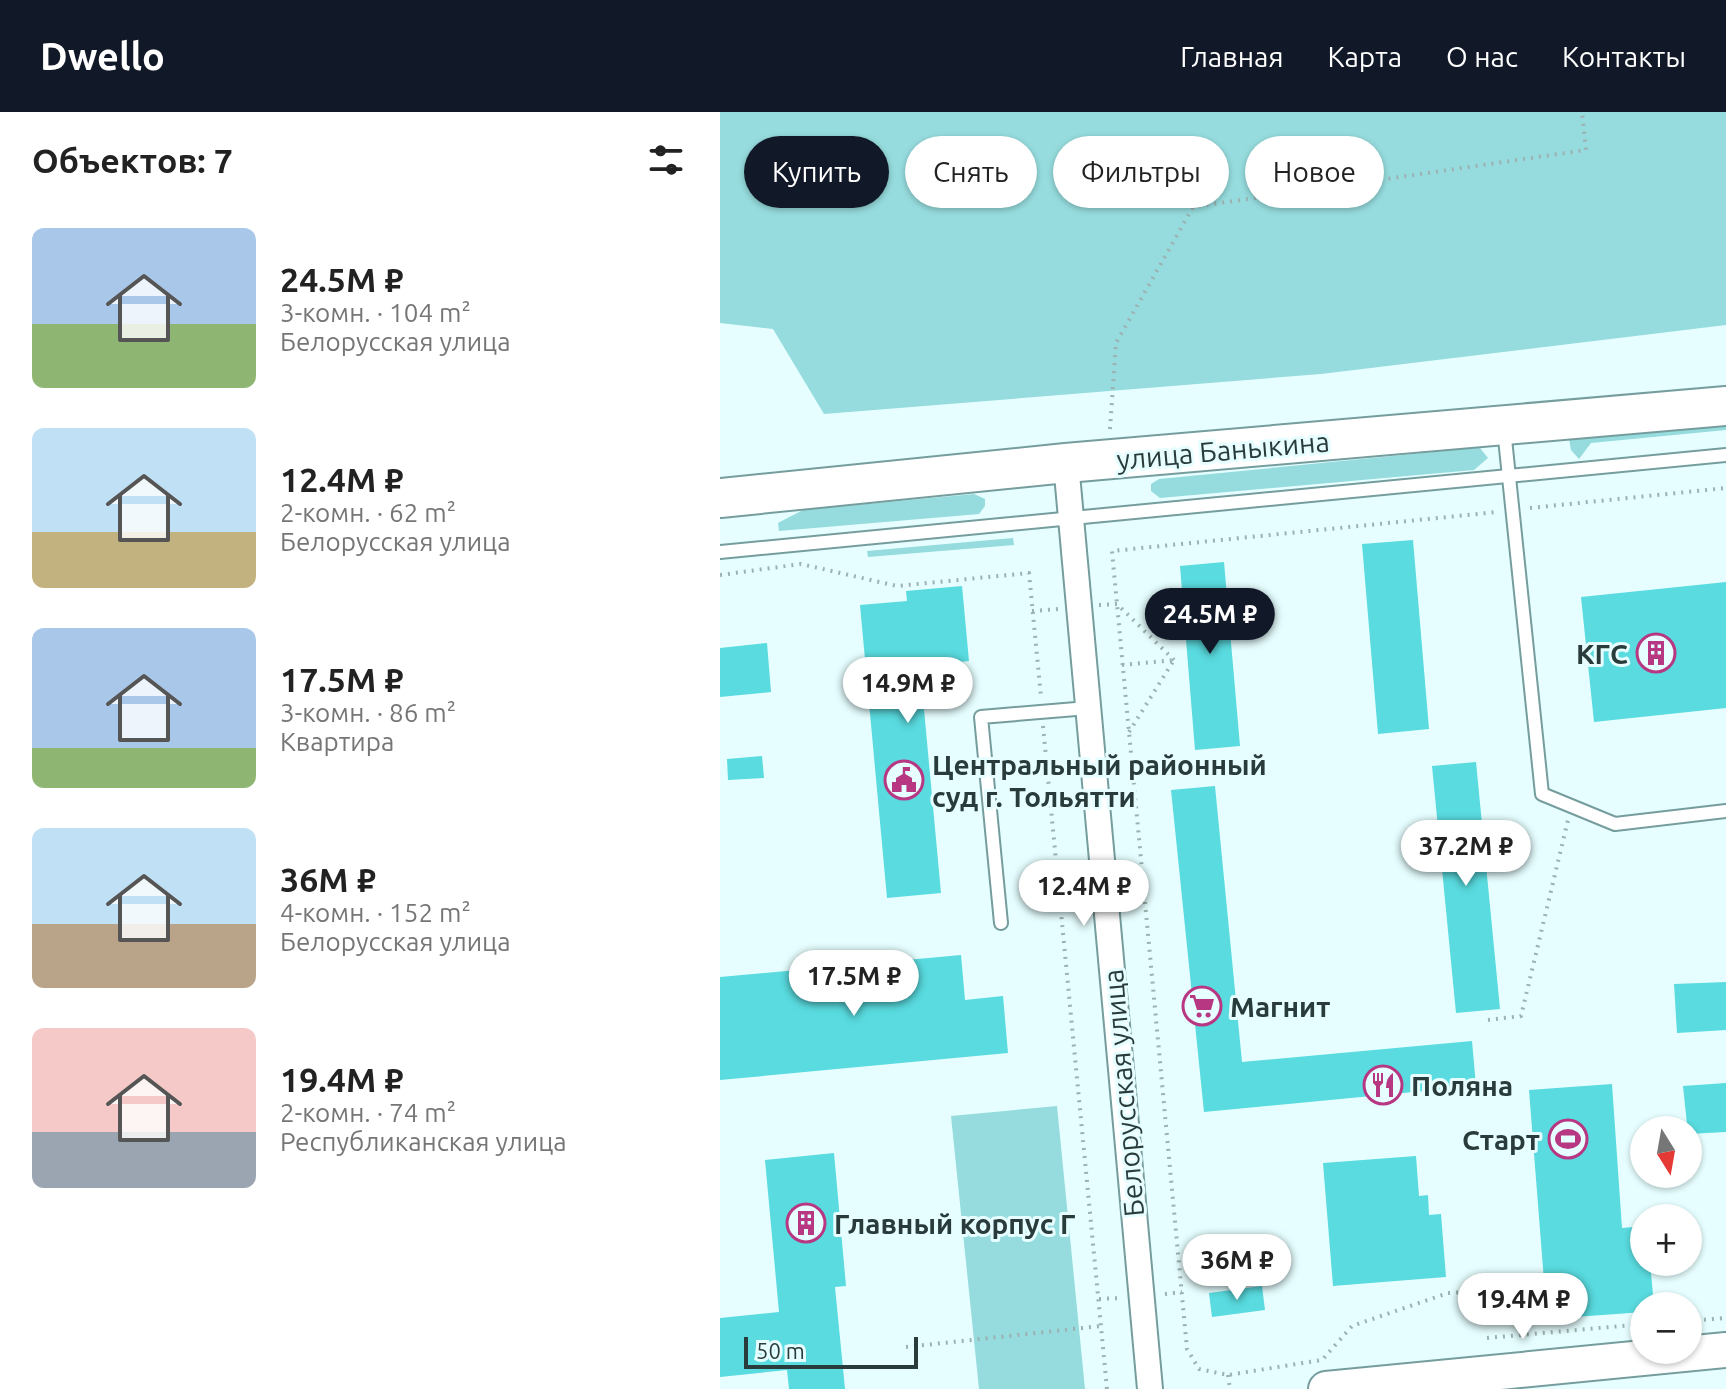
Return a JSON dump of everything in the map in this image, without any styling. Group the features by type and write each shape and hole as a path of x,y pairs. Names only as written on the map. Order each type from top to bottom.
{"main road":[{"name":"улица Баныкина","path":"720,498 1108,459 1726,406"}],"street":[{"name":"Белорусская улица","path":"1066,463 1150,1389"},
{"path":"1326,1389 1374,1387 1726,1350"}],"lane":[{"path":"1503,426 1542,794 1615,824 1726,811"},
{"path":"720,552 1726,455"},
{"path":"1001,923 981,717 1088,708"}],"path":[{"path":"1108,459 1116,343 1193,207 1586,150 1582,112"},
{"path":"1482,1291 1448,1293 1352,1326 1322,1360 1228,1375 1199,1369 1187,1349 1112,551 1726,488"},
{"path":"720,575 801,564 897,586 1029,573 1107,1389"},
{"path":"1117,604 1174,660"},
{"path":"1122,665 1174,660"},
{"path":"1128,734 1174,660"},
{"path":"1488,1020 1521,1016 1572,806"},
{"path":"1702,1320 1726,1318"},
{"path":"1487,1338 1630,1325"},
{"path":"906,1347 1101,1326"},
{"path":"1228,1375 1230,1389"}],"shaded area":[{"path":"720,112 1726,112 1726,325 1321,374 824,414 773,329 720,323"},
{"path":"1726,425 1726,430 1591,443 1579,459 1571,450 1569,439"},
{"path":"1480,448 1488,458 1474,470 1160,498 1151,491 1151,484 1159,479"},
{"path":"974,494 985,499 985,506 979,514 779,531 778,523 803,510"},
{"path":"1013,538 1014,545 868,557 867,551"},
{"path":"1057,1106 1085,1389 979,1389 951,1116"}],"building":[{"path":"1413,540 1429,729 1378,734 1362,544"},
{"path":"1224,562 1240,746 1195,750 1180,566"},
{"name":"КГС","path":"1726,582 1726,708 1594,722 1581,597"},
{"name":"Центральный районный суд г. Тольятти","path":"962,586 969,661 920,666 941,893 887,898 860,605 907,601 906,591"},
{"path":"767,643 771,692 720,697 720,648"},
{"path":"762,756 764,778 728,780 727,759"},
{"path":"1476,762 1500,1009 1456,1013 1432,766"},
{"path":"1215,786 1242,1062 1472,1041 1476,1086 1204,1112 1171,790"},
{"path":"961,955 965,1000 1003,996 1008,1053 720,1080 720,977"},
{"path":"1726,982 1726,1030 1677,1033 1674,984"},
{"path":"1726,1083 1726,1132 1702,1133 1702,1116 1686,1116 1683,1086"},
{"path":"1612,1084 1622,1228 1630,1227 1630,1276 1651,1276 1653,1292 1630,1292 1630,1313 1547,1319 1529,1090"},
{"name":"Главный корпус Г","path":"834,1153 846,1286 835,1287 845,1389 789,1389 787,1370 720,1377 720,1318 779,1312 765,1160"},
{"path":"1416,1156 1419,1196 1428,1195 1429,1215 1441,1214 1446,1277 1333,1286 1323,1163"},
{"path":"1262,1286 1265,1310 1212,1317 1209,1293"}],"place":[{"name":"КГС","path":"1656,653"},
{"name":"Центральный районный суд г. Тольятти","path":"904,780"},
{"name":"Магнит","path":"1202,1006"},
{"name":"Поляна","path":"1383,1085"},
{"name":"Старт","path":"1568,1139"},
{"name":"Главный корпус Г","path":"806,1223"}]}
